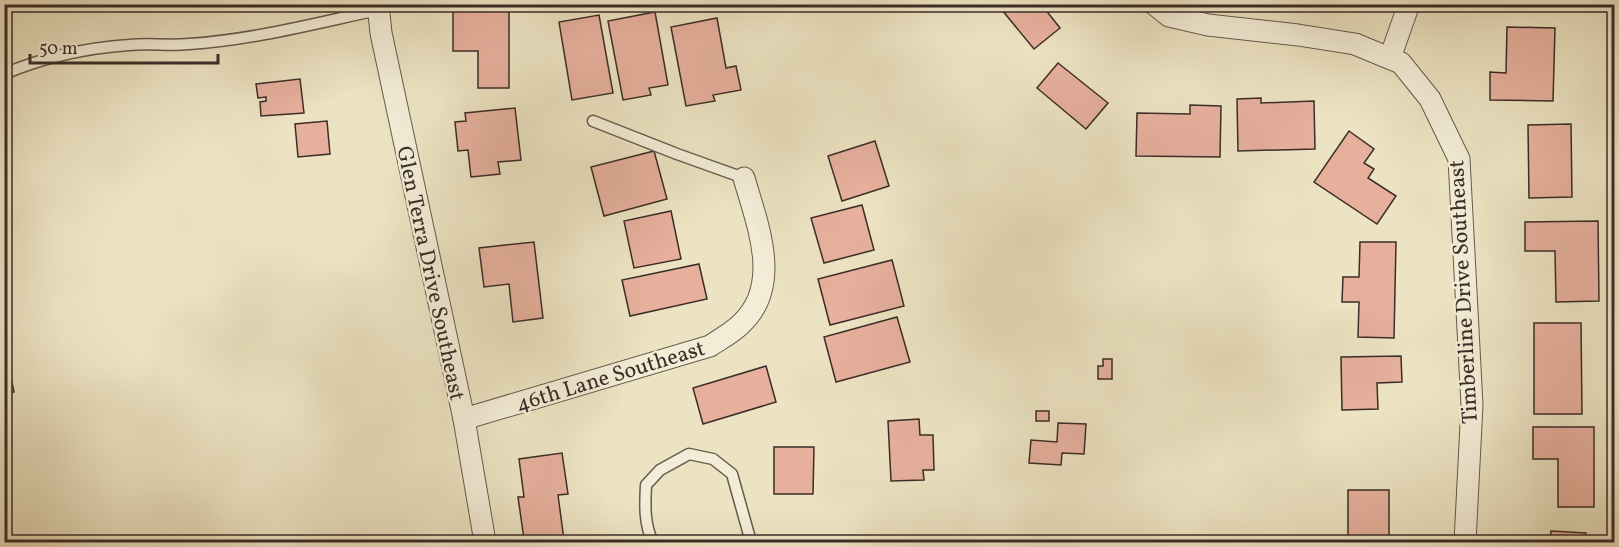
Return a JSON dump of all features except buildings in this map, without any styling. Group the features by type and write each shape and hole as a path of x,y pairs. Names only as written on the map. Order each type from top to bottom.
{"street":[{"name":"Timberline Drive Southeast","path":"1154,4 1169,16 1208,26 1298,35 1355,44 1401,63 1430,99 1459,159 1472,405 1465,543"},
{"path":"1390,58 1409,4"},
{"name":"Glen Terra Drive Southeast","path":"378,7 381,33 464,419 485,543"},
{"name":"46th Lane Southeast","path":"464,419 710,346 740,325 751,312 762,290 764,268 763,244 744,178"}],"lane":[{"path":"4,74 57,56 94,49 130,45 189,44 254,36 378,7"},
{"path":"593,121 744,178"},
{"path":"653,543 648,533 645,505 646,485 660,470 689,454 712,459 732,474 751,543"}]}
